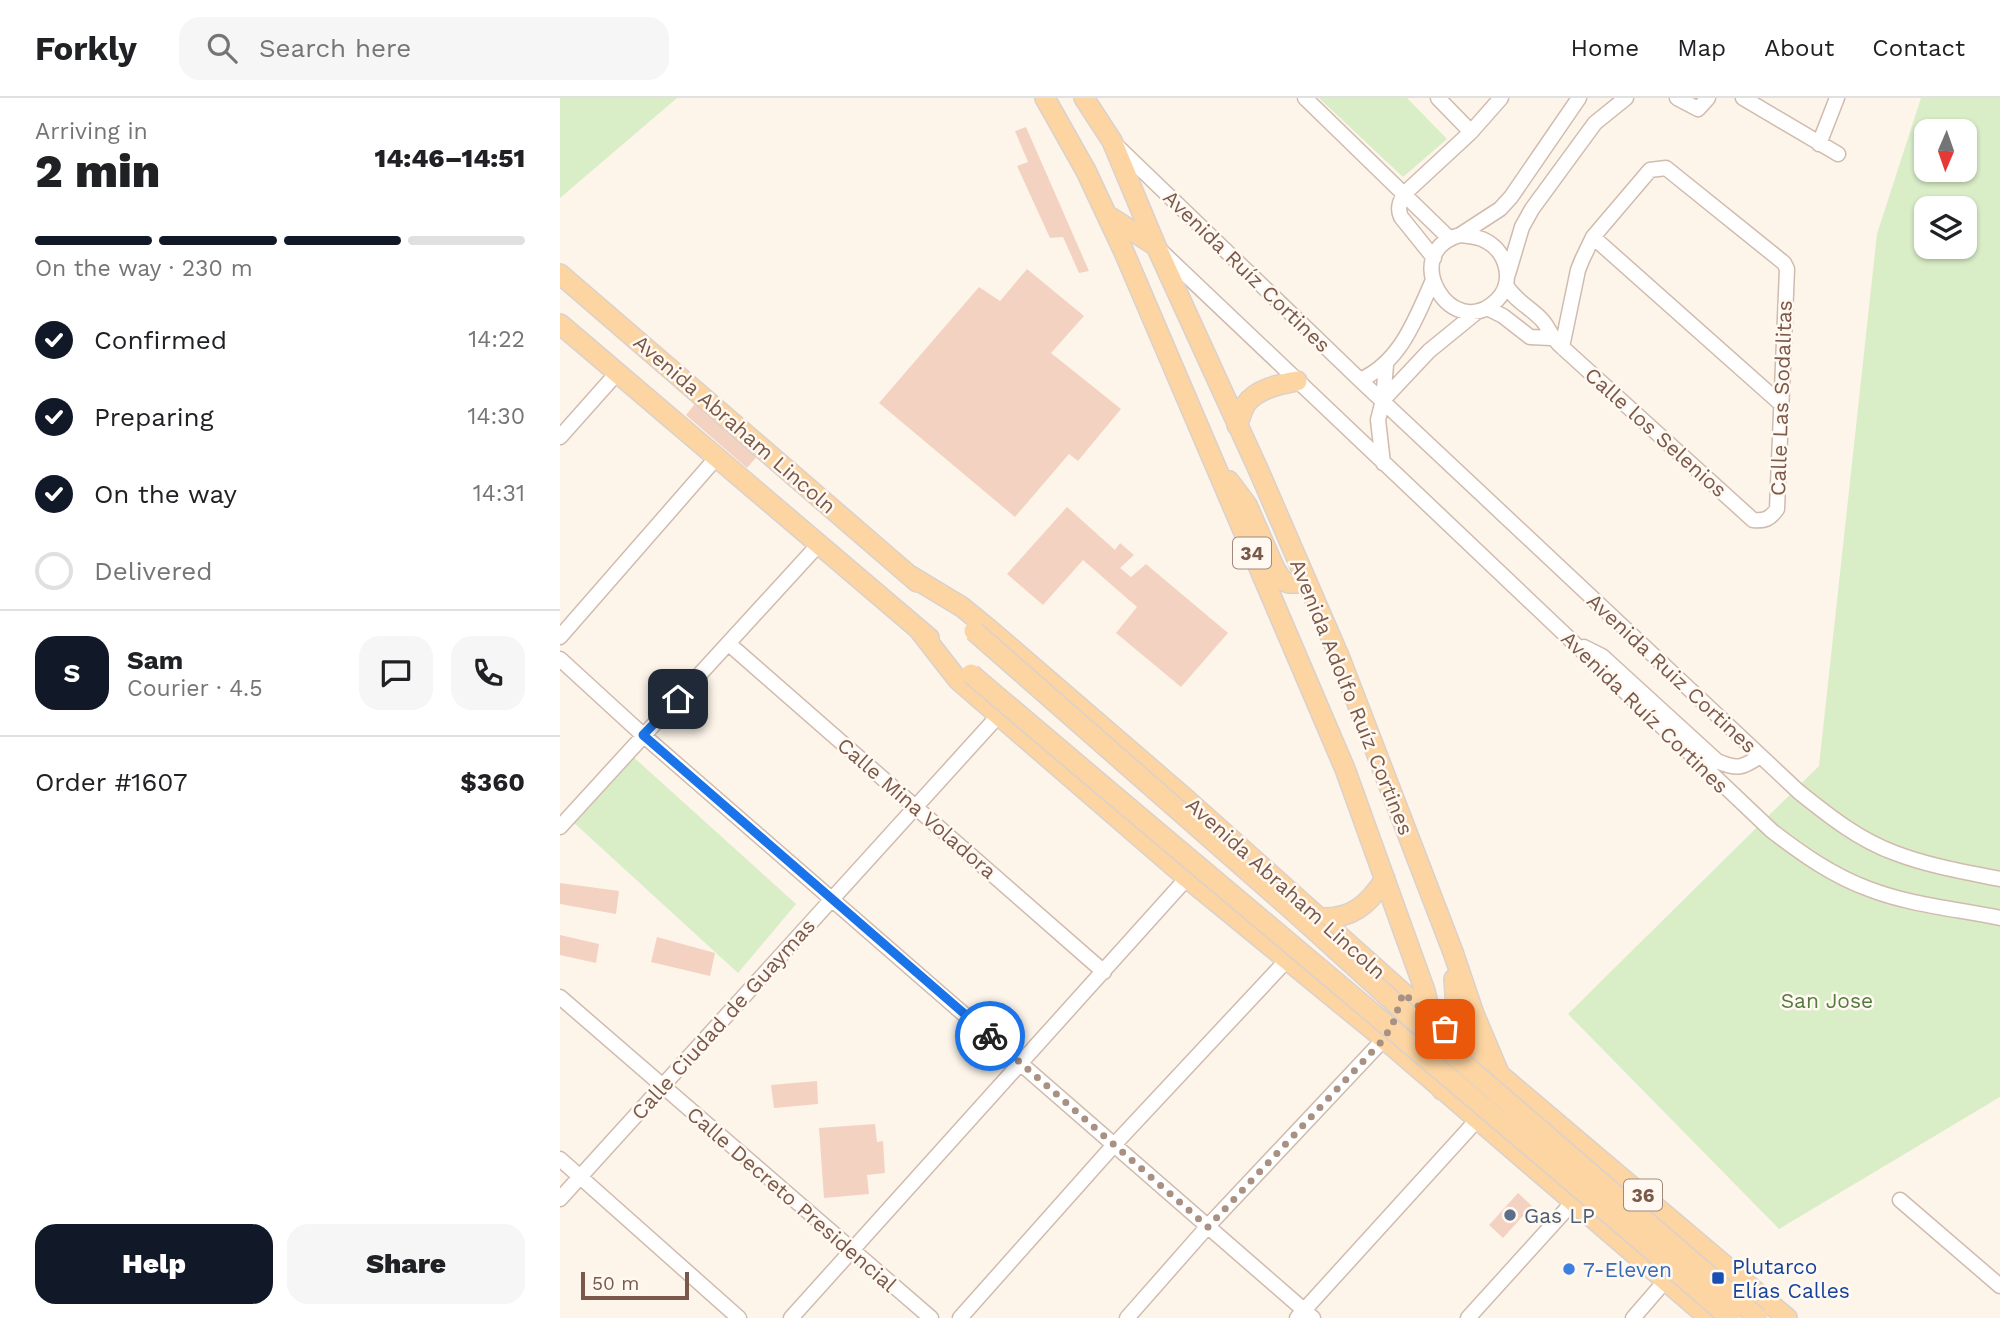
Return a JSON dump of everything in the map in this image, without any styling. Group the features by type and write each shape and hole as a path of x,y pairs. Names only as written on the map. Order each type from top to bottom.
{"main road":[{"name":"Avenida Adolfo Ruíz Cortines","path":"1045,98 1106,214 1345,769 1433,1018"},
{"name":"Avenida Adolfo Ruíz Cortines","path":"1084,98 1112,141 1339,656 1499,1074"},
{"path":"1106,214 1156,246"},
{"name":"Avenida Abraham Lincoln","path":"560,274 974,631 1428,1033 1758,1318"},
{"name":"36","path":"560,324 1236,900 1336,980 1730,1318"},
{"path":"1237,425 1246,403 1256,395 1275,386 1297,381"},
{"path":"1213,462 1247,505 1282,580 1288,583 1305,583"},
{"name":"Avenida Abraham Lincoln","path":"909,575 962,607 989,629 1185,797 1456,1040 1787,1318"},
{"name":"36","path":"919,630 958,680 1286,961 1436,1080 1477,1120 1709,1318"},
{"path":"1320,918 1334,919 1358,911 1368,903 1385,879"},
{"path":"1384,1039 1394,1021 1403,993 1406,939"},
{"path":"1318,985 1335,984 1344,979 1348,967 1348,945"},
{"path":"1436,1080 1447,1066 1456,1040 1453,951"},
{"name":"34","path":"1433,1018 1436,1080"}],"street":[{"path":"1305,98 1404,194 1454,237 1473,236 1493,245 1506,264 1507,280"},
{"path":"1437,98 1471,132"},
{"path":"1434,258 1401,217 1399,206 1404,194 1471,132 1501,98"},
{"path":"1482,309 1458,309 1449,305 1436,289 1432,269 1437,250 1500,209 1579,98"},
{"path":"1383,400 1429,351 1482,309 1496,302 1507,280 1522,227 1532,209 1595,123 1626,98"},
{"path":"1677,98 1700,108 1708,98"},
{"path":"1743,98 1838,154"},
{"path":"1819,145 1837,98"},
{"name":"Avenida Ruíz Cortines","path":"1112,141 1383,400"},
{"name":"Calle Las Sodalitas","path":"1594,237 1650,170 1667,168 1787,269 1777,509 1772,517 1763,521"},
{"path":"1557,342 1578,270 1594,237 1781,404"},
{"name":"Avenida Ruíz Cortines","path":"1156,246 1746,807 1805,856 1869,889 2000,918"},
{"path":"1360,380 1386,365 1409,333 1433,280"},
{"name":"Calle los Selenios","path":"1507,280 1516,300 1543,321 1557,342 1753,520 1763,521"},
{"name":"Calle los Selenios","path":"1482,309 1503,316 1530,337 1557,342"},
{"path":"1383,463 1378,431 1386,365"},
{"path":"560,437 617,373"},
{"name":"Avenida Ruiz Cortines","path":"1383,400 1799,792 1858,835 1893,853 1927,864 2000,879"},
{"path":"560,637 717,457"},
{"path":"560,827 820,543"},
{"path":"1571,641 1602,656 1717,761 1729,767 1745,766 1760,756"},
{"name":"Calle Mina Voladora","path":"729,644 1104,972"},
{"path":"560,659 643,735 1020,1062 1305,1315 1477,1120"},
{"name":"Calle Ciudad de Guaymas","path":"560,1199 999,715"},
{"path":"791,1318 1187,878"},
{"path":"960,1318 1113,1146 1286,961"},
{"name":"Calle Decreto Presidencial","path":"560,997 931,1318"},
{"path":"1127,1318 1384,1039"},
{"path":"560,1159 738,1318"},
{"path":"1900,1200 2000,1286"},
{"path":"1468,1318 1573,1202"},
{"path":"1633,1318 1666,1280"}],"green space":[{"path":"560,98 677,98 560,198"},
{"path":"1319,98 1407,98 1447,139 1403,177"},
{"name":"San Jose","path":"1921,98 2000,98 2000,1097 1779,1229 1568,1014 1819,766 1877,234 1914,120 1914,182 1978,182 1978,119 1914,119"},
{"path":"630,754 796,904 738,973 572,821"}],"building":[{"path":"1026,127 1089,271 1079,273 1063,237 1050,238 1017,166 1028,162 1015,131"},
{"path":"1027,269 1084,316 1051,353 1121,409 1078,461 1069,454 1015,517 879,403 979,287 1000,301"},
{"path":"698,400 760,453 747,468 686,415"},
{"path":"1067,507 1115,550 1120,543 1134,555 1120,568 1131,577 1146,564 1228,633 1181,687 1116,633 1137,607 1083,560 1043,605 1007,574"},
{"path":"560,883 619,891 616,914 560,904"},
{"path":"560,935 599,944 596,963 560,955"},
{"path":"657,937 715,953 710,976 651,962"},
{"path":"817,1081 818,1104 774,1108 771,1085"},
{"path":"875,1124 877,1142 883,1141 885,1173 867,1175 869,1194 824,1198 819,1128"},
{"name":"Gas LP","path":"1518,1193 1532,1206 1503,1238 1489,1225"}],"way so far":[{"path":"990,1036 1208,1227 1384,1039 1394,1021 1403,993 1445,1029"}],"place":[{"name":"Gas LP","path":"1510,1215"},
{"name":"7-Eleven","path":"1569,1269"},
{"name":"Plutarco Elías Calles","path":"1718,1278"}],"route":[{"path":"678,699 643,735 990,1036"}]}
